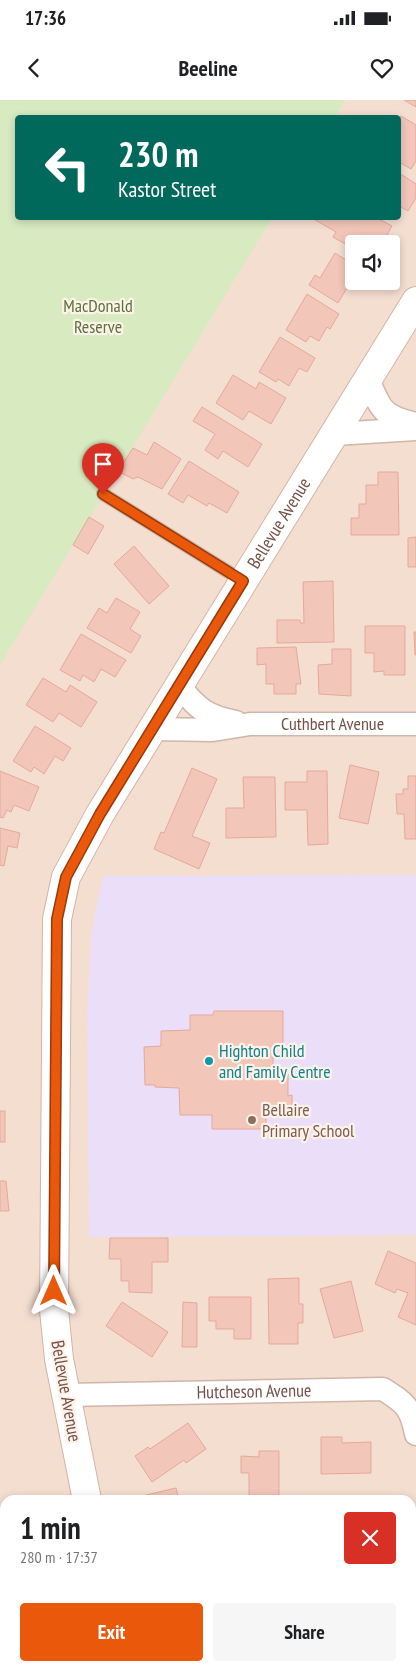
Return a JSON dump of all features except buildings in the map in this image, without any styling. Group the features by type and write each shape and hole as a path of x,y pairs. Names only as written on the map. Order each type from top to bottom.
{"street":[{"name":"Bellevue Avenue","path":"86,1495 65,1395 54,1310 57,919 66,877 100,814 416,301"},
{"path":"368,379 378,405 396,420 416,424"},
{"path":"335,434 416,429"},
{"name":"Cuthbert Avenue","path":"179,686 194,704 215,718 250,724"},
{"name":"Cuthbert Avenue","path":"153,729 213,730 250,724 416,724"},
{"name":"Hutcheson Avenue","path":"65,1395 383,1389 401,1400 412,1412 416,1434"}],"lane":[{"path":"103,494 243,581"}],"shaded area":[{"path":"0,100 416,100 416,1495 0,1495"},
{"name":"Bellaire Primary School","path":"416,875 416,1235 89,1237 87,1015 91,934 103,876"}],"green space":[{"name":"MacDonald Reserve","path":"0,100 346,100 336,115 15,115 15,220 271,220 0,665"}],"place":[{"name":"Highton Child and Family Centre","path":"209,1061"},
{"name":"Bellaire Primary School","path":"252,1120"}],"route":[{"path":"54,1291 57,919 66,877 100,814 243,581 103,494"}]}
